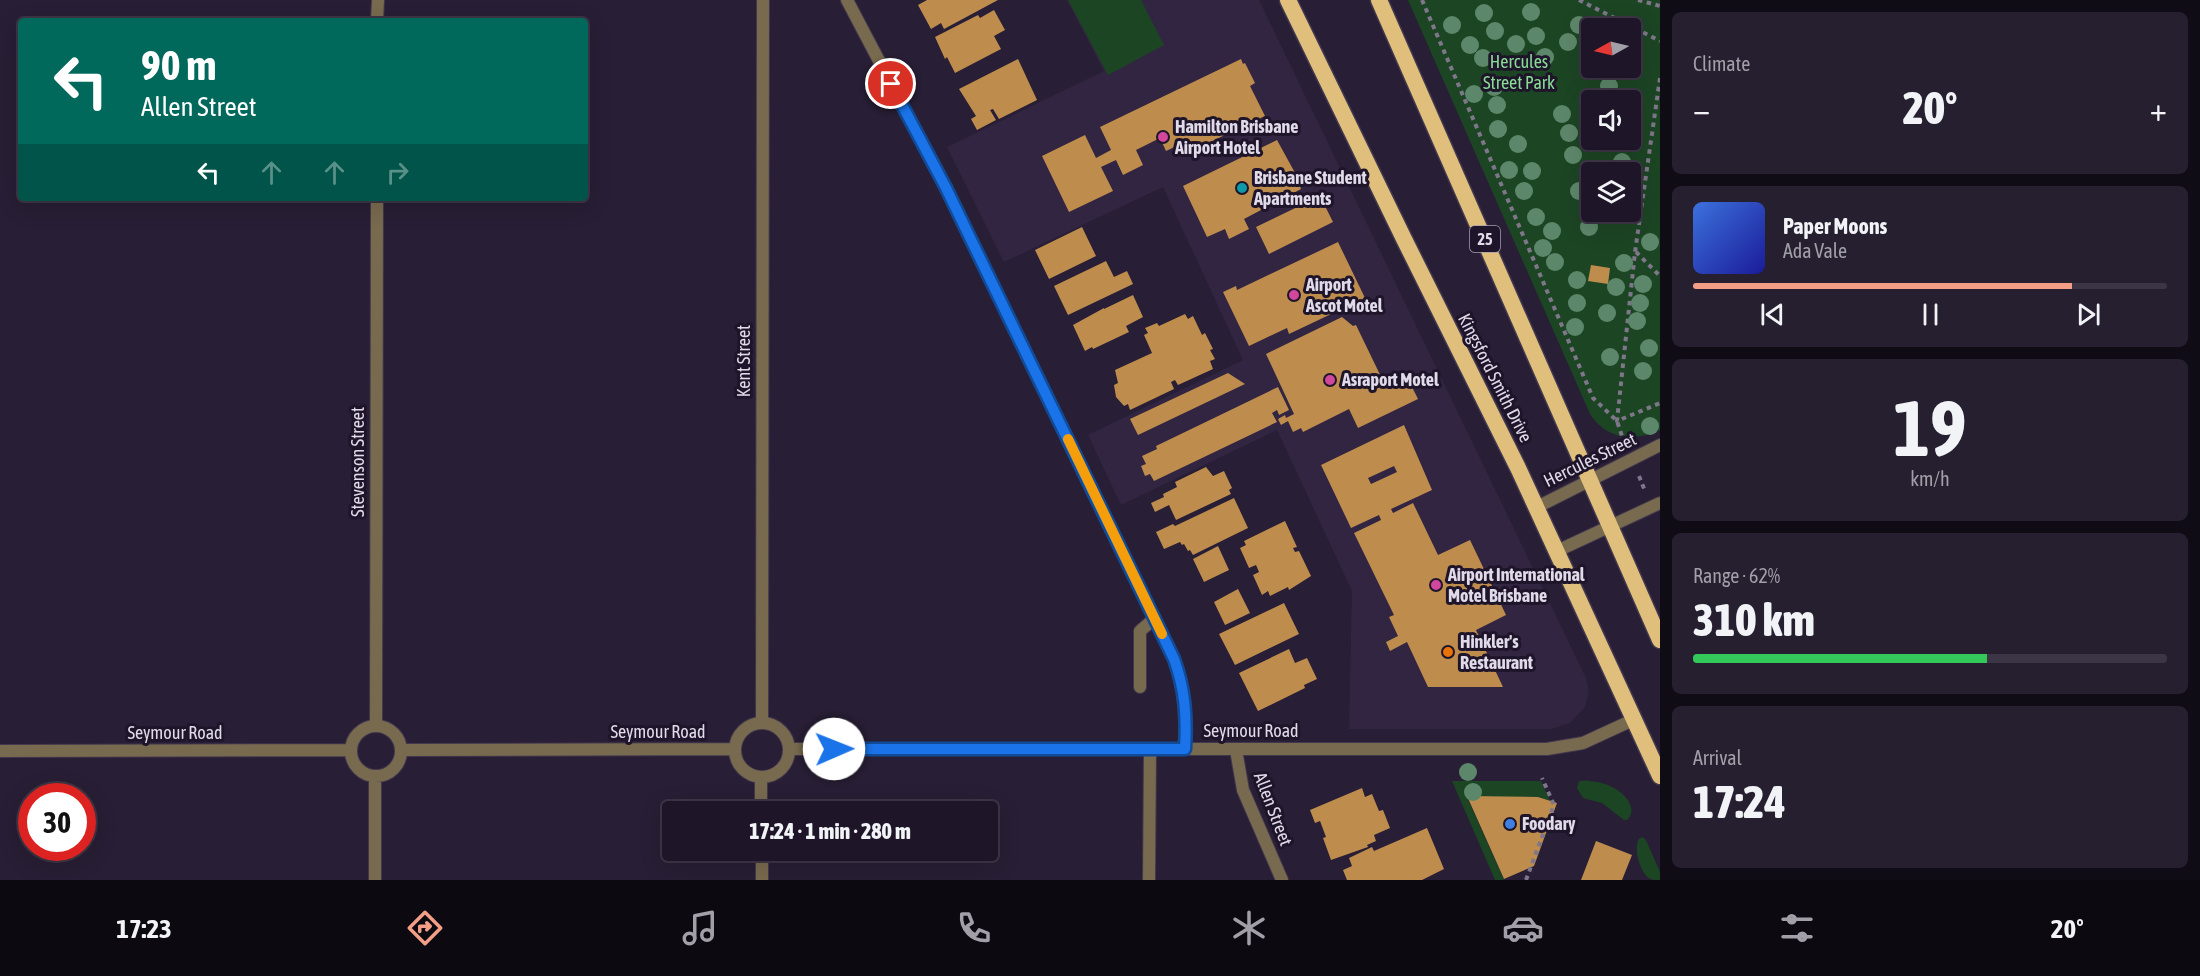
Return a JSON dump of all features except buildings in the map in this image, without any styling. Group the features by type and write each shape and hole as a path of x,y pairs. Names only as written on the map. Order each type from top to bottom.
{"highway":[{"name":"Kingsford Smith Drive","path":"1288,0 1537,507 1660,776"},
{"name":"25","path":"1379,0 1660,639"}],"street":[{"path":"378,0 378,18"},
{"name":"Kent Street","path":"762,723 763,0"},
{"path":"847,0 946,188 1174,659 1184,690 1185,749"},
{"name":"Stevenson Street","path":"376,726 377,201"},
{"name":"Hercules Street","path":"1537,507 1660,445"},
{"path":"1557,551 1656,505"},
{"path":"1140,687 1140,631 1155,618"},
{"name":"Seymour Road","path":"789,749 1546,749 1583,743 1635,719"},
{"path":"762,723 777,728 787,741 789,749 784,766 778,772 761,778 745,772 736,758 734,749 740,733 754,724 762,723"},
{"path":"376,726 390,730 396,735 401,750 396,765 390,771 375,776 361,771 355,765 351,750 352,742 362,730 376,726"},
{"path":"1149,880 1150,748"},
{"name":"Seymour Road","path":"401,750 734,749"},
{"name":"Seymour Road","path":"0,751 351,750"},
{"name":"Allen Street","path":"1236,750 1243,790 1282,880"},
{"path":"375,776 375,880"},
{"path":"761,778 761,801"},
{"path":"762,861 762,880"}],"path":[{"path":"1422,0 1593,398 1617,421"},
{"path":"1579,0 1660,41"},
{"path":"1638,0 1660,6"},
{"path":"1656,505 1621,437 1617,421 1635,252 1660,78"},
{"path":"1635,252 1660,276"},
{"path":"1617,421 1660,403"},
{"path":"1526,880 1535,848 1554,806 1542,778"}],"shaded area":[{"path":"1067,0 1259,0 1586,678 1589,693 1585,707 1570,723 1551,729 1349,729 1352,591 1277,430 1121,505 1088,435 1243,360 1163,187 1004,262 947,147 1104,71"}],"green space":[{"path":"1068,0 1141,0 1164,45 1108,75"},
{"name":"Hercules Street Park","path":"1408,0 1660,0 1660,430 1640,436 1622,436 1613,434 1597,423 1590,414"},
{"path":"1452,781 1541,781 1550,801 1538,797 1467,797 1504,880 1495,880"},
{"path":"1579,781 1591,781 1617,789 1631,806 1630,816 1624,820 1602,803 1583,798 1577,788"},
{"path":"1642,837 1646,840 1660,872 1660,880 1650,879 1643,871 1637,854 1637,843"}],"slow traffic":[{"path":"1068,439 1162,634"}],"place":[{"name":"Hamilton Brisbane Airport Hotel","path":"1163,137"},
{"name":"Brisbane Student Apartments","path":"1242,188"},
{"name":"Airport Ascot Motel","path":"1294,295"},
{"name":"Asraport Motel","path":"1330,380"},
{"name":"Airport International Motel Brisbane","path":"1436,585"},
{"name":"Hinkler's Restaurant","path":"1448,652"},
{"name":"Foodary","path":"1510,824"}],"route":[{"path":"834,749 1185,749 1184,690 1174,659 946,188 891,84"}]}
